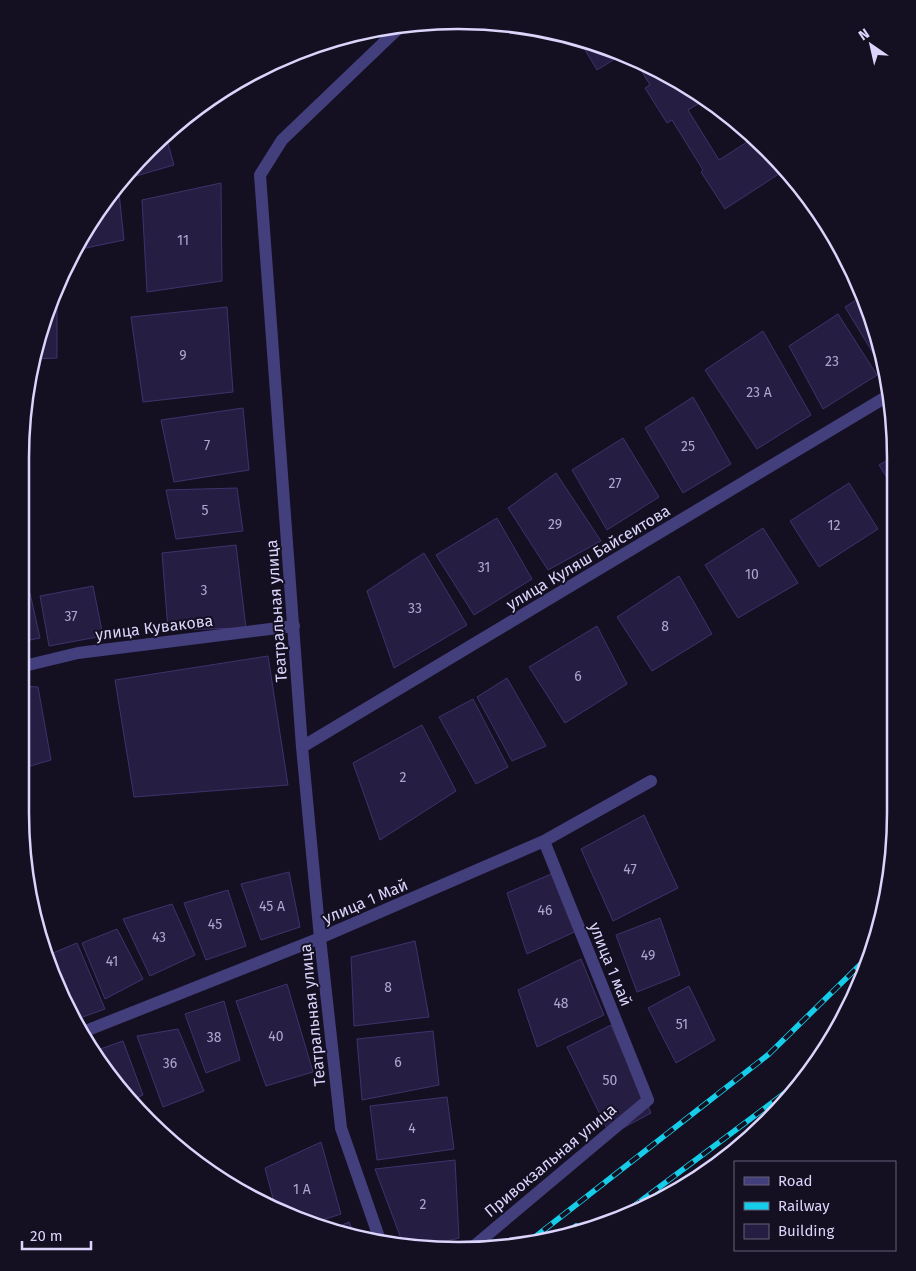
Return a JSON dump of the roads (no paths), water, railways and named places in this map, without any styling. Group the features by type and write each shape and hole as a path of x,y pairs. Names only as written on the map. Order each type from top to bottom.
{"street":[{"name":"Театральная улица","path":"378,1235 342,1128 320,938 302,747 260,175 282,140 393,34"},
{"name":"улица Куляш Байсеитова","path":"302,747 883,398"},
{"name":"улица Кувакова","path":"29,665 78,653 294,626"},
{"name":"улица 1 Май","path":"87,1030 320,938 544,841 651,781"},
{"name":"улица 1 май","path":"544,841 648,1100"},
{"name":"Привокзальная улица","path":"480,1241 648,1100"}],"railway":[{"path":"538,1235 769,1054 859,966"},
{"path":"639,1202 781,1096"}]}
